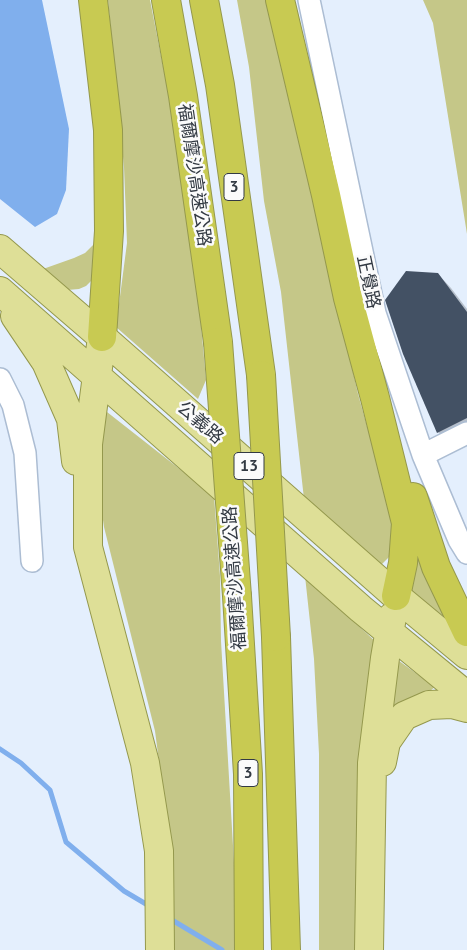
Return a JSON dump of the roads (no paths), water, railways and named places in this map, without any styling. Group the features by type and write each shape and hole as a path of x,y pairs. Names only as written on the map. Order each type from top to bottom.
{"highway":[{"path":"93,0 108,130 109,230 102,337"},
{"name":"福爾摩沙高速公路","path":"166,0 183,96 218,342 248,774 249,950"},
{"name":"福爾摩沙高速公路","path":"204,0 220,85 260,376 276,637 286,950"},
{"path":"280,0 348,298 406,523 396,596"},
{"path":"375,398 415,503 436,566 467,632"}],"main road":[{"name":"公義路","path":"0,249 396,596 467,655"},
{"name":"公義路","path":"0,292 390,633 467,696"},
{"path":"0,292 46,362 71,419 79,490 91,556 144,763 159,850 160,950"},
{"path":"88,537 88,444 102,337"},
{"path":"369,950 372,763 385,658 396,596"},
{"path":"369,862 378,777 386,742 404,716 429,705 452,704 467,708"}],"street":[{"name":"正覺路","path":"309,0 375,313 423,455 459,540 467,553"},
{"path":"0,379 13,405 25,453 32,562"},
{"path":"423,455 467,433"}],"water":[{"path":"0,0 42,0 69,129 66,190 57,214 35,227 0,199"}],"waterway":[{"path":"0,749 21,763 50,790 66,842 124,891 151,907"},
{"path":"167,917 222,950"}]}
